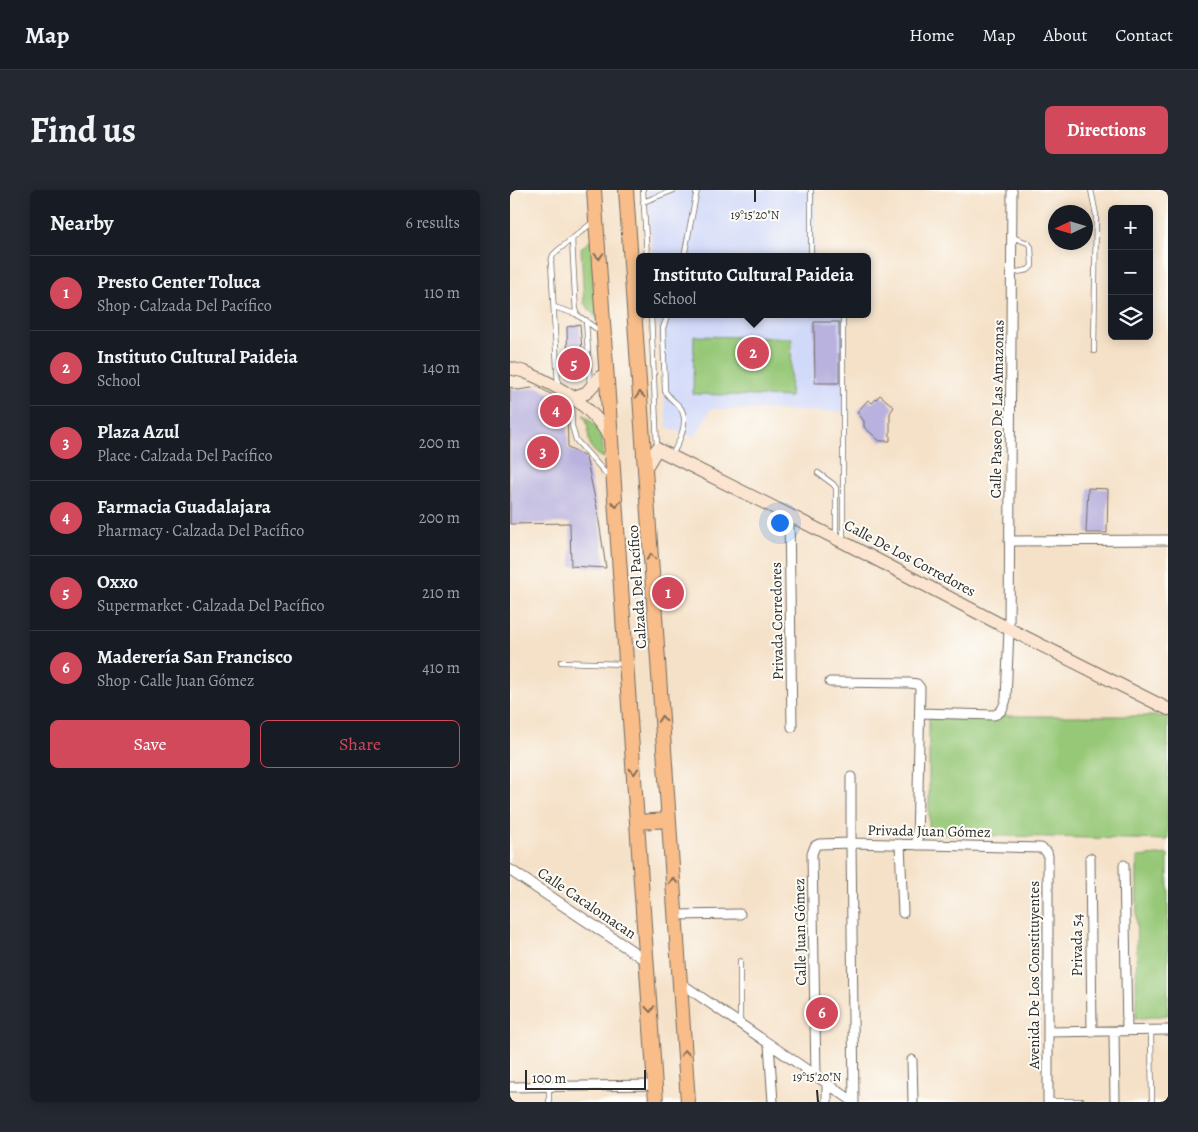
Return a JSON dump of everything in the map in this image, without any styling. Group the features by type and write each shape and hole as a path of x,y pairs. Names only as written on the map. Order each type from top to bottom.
{"main road":[{"name":"Calzada Del Pacífico","path":"594,190 608,383 610,438 628,664 656,1102"},
{"name":"Calzada Del Pacífico","path":"626,190 688,1102"},
{"path":"510,360 523,371 573,397 599,420 610,438"},
{"path":"510,368 523,371"},
{"path":"573,397 591,389 600,377 608,383"},
{"path":"645,469 657,449"},
{"name":"Calle De Los Corredores","path":"657,449 840,540 1168,709"},
{"path":"637,822 668,820"}],"street":[{"name":"Calle Paseo De Las Amazonas","path":"920,713 994,716 1004,707 1006,699 1010,629 1012,190"},
{"name":"Privada Corredores","path":"789,516 792,727"},
{"path":"1009,541 1168,540"},
{"path":"830,682 916,684 920,690 917,844"},
{"path":"851,777 854,1102"},
{"name":"Privada Juan Gómez","path":"814,847 819,844 851,843 1036,847 1044,849"},
{"path":"900,844 903,912"},
{"name":"Calle Juan Gómez","path":"814,847 812,854 816,1076"},
{"name":"Avenida De Los Constituyentes","path":"1044,849 1048,856 1048,1102"},
{"name":"Privada 54","path":"1090,858 1092,1032"},
{"path":"1124,865 1127,1031"},
{"name":"Calle Cacalomacan","path":"510,870 646,961"},
{"path":"675,915 740,914"},
{"path":"680,982 854,1102"},
{"path":"1048,1032 1168,1030"},
{"path":"1114,1032 1115,1102"},
{"path":"769,1044 773,1102"},
{"path":"912,1060 913,1102"},
{"path":"826,1083 826,1102"},
{"path":"510,1087 655,1084"}],"lane":[{"path":"647,253 643,191 648,190"},
{"path":"643,202 674,190"},
{"path":"685,253 697,190"},
{"path":"811,190 811,253"},
{"path":"1091,190 1096,215 1094,351"},
{"path":"558,389 551,262 553,255 557,251 596,219"},
{"path":"1012,236 1028,243 1032,247 1032,266 1028,270 1012,274"},
{"path":"572,240 576,314"},
{"path":"554,307 576,314 604,334"},
{"path":"652,318 657,449"},
{"path":"667,318 663,328 665,391 668,397 680,408 684,424 682,436 672,456"},
{"path":"840,540 843,318"},
{"path":"586,320 591,389"},
{"path":"573,397 572,426 576,440 614,482"},
{"path":"818,473 836,488 840,540"},
{"path":"562,662 628,664"},
{"path":"740,961 740,1023"},
{"path":"1151,1030 1152,1102"},
{"path":"549,1087 549,1102"},
{"path":"1048,1102 1082,1101"}],"shaded area":[{"path":"647,190 815,190 815,253 653,253"},
{"path":"657,318 845,318 844,412 711,409 695,437 667,427"}],"green space":[{"path":"594,238 598,320 584,303 581,248"},
{"path":"694,336 792,338 790,397 693,394"},
{"path":"583,414 601,430 604,458 592,449 588,426"},
{"path":"929,716 1168,716 1168,840 929,834"},
{"path":"1168,854 1168,1015 1136,1019 1137,857"}],"building":[{"path":"814,322 839,322 839,383 815,383"},
{"path":"580,324 584,375 568,375 567,327"},
{"path":"510,387 518,390 538,387 560,399 559,408 567,409 568,448 586,457 597,508 606,568 571,566 570,523 510,524"},
{"path":"880,395 894,407 890,413 890,441 880,441 864,427 864,421 857,412 868,400 872,403"},
{"path":"1088,488 1108,489 1107,533 1086,533"}],"place":[{"name":"Instituto Cultural Paideia","path":"753,353"},
{"name":"Oxxo","path":"574,364"},
{"name":"Farmacia Guadalajara","path":"556,411"},
{"name":"Plaza Azul","path":"543,452"},
{"name":"Presto Center Toluca","path":"668,593"},
{"name":"Maderería San Francisco","path":"822,1013"}]}
